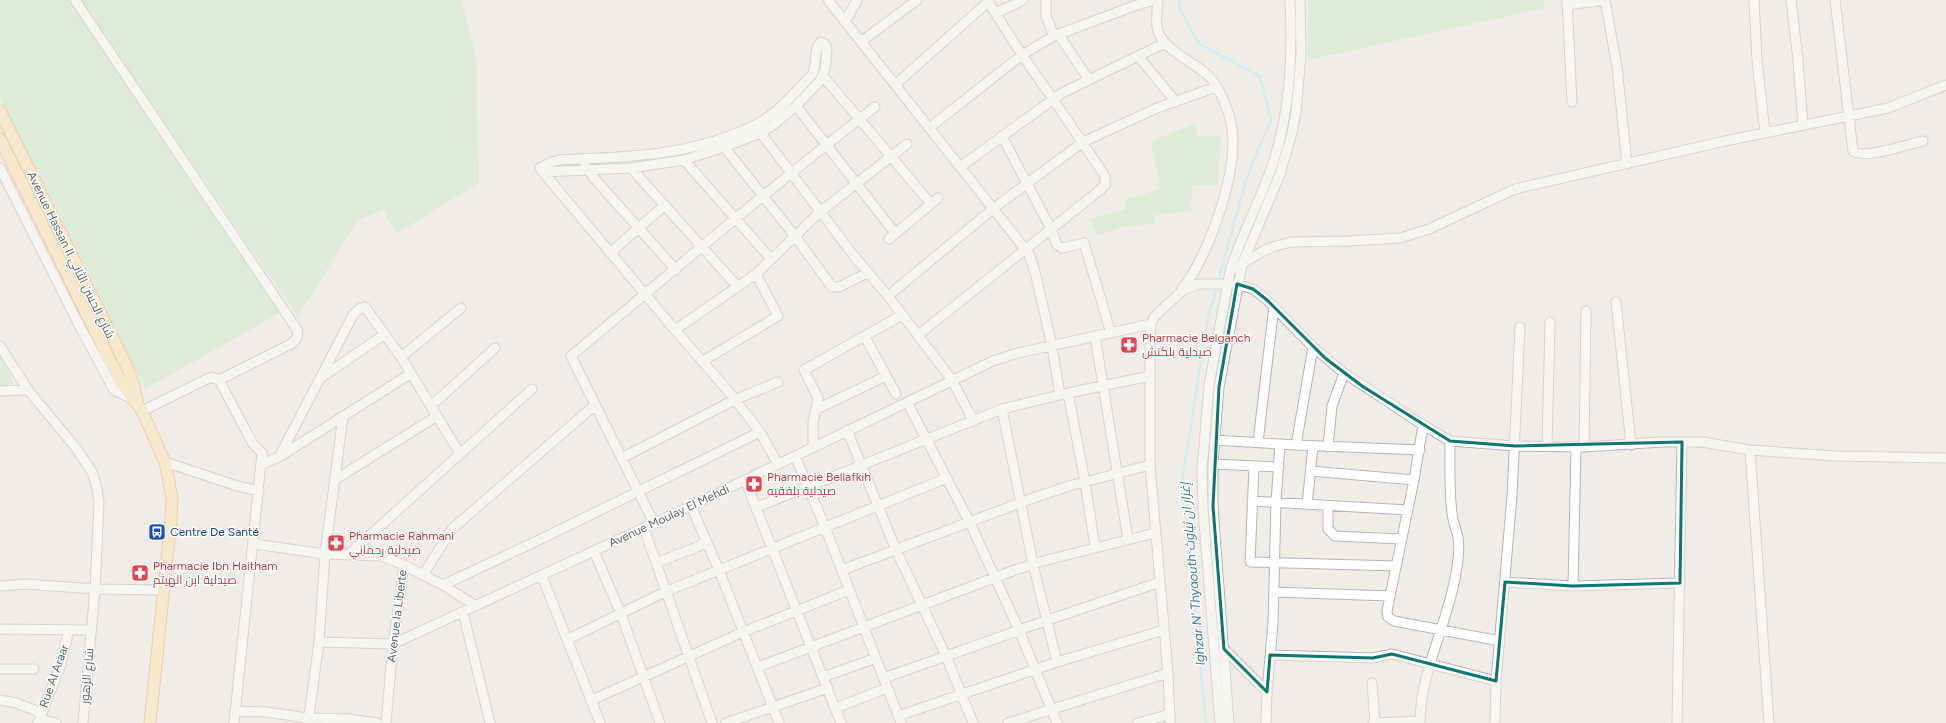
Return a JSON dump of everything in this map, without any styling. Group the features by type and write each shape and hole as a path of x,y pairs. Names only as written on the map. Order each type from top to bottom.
{"main road":[{"name":"Avenue Hassan II شارع الحسن الثاني","path":"0,111 128,369 140,406 165,462 172,498 171,520 150,723"},
{"name":"Avenue Hassan II شارع الحسن الثاني","path":"0,139 118,377 140,406"}],"street":[{"path":"75,0 298,331 297,338 291,344 219,380"},
{"path":"828,0 1025,248 1035,272 1085,482 1095,547"},
{"path":"845,22 857,0"},
{"path":"862,41 918,0"},
{"path":"996,13 1023,0"},
{"path":"1046,0 1046,16 1056,36 1088,80"},
{"path":"929,128 1022,55 1056,36 1132,3 1154,0"},
{"path":"1158,0 1157,28 1160,37 1213,81 1232,129 1233,150 1220,210 1208,243 1189,280 1177,295"},
{"path":"1220,723 1203,509 1202,470 1209,385 1224,283 1271,170 1278,148 1286,104 1294,0"},
{"path":"1229,723 1213,506 1214,440 1219,387 1237,284 1242,265 1287,153 1296,112 1301,55 1294,0"},
{"path":"1572,102 1567,3 1605,0 1617,67 1627,164"},
{"path":"1754,0 1757,60 1765,133"},
{"path":"1791,0 1798,60 1803,125"},
{"path":"1836,0 1852,149 1858,154 1868,154 1923,141"},
{"path":"896,84 987,1 1105,176 1104,185 1100,190 1025,248 918,335"},
{"path":"541,170 631,168 684,160 758,129 773,125 796,106 823,76 827,48 825,44 820,42 817,46 814,73 769,116 758,129"},
{"path":"960,167 1053,99 1165,42"},
{"path":"1138,56 1176,102"},
{"path":"796,106 825,145 857,183 892,236 934,201 859,119 823,76"},
{"path":"1288,81 1299,83"},
{"path":"1230,271 1265,250 1291,242 1350,242 1400,238 1429,229 1514,189 1765,133 1888,108 1946,85"},
{"path":"888,296 994,208 1083,142 1113,127 1216,88"},
{"path":"654,523 571,356 704,247 791,172 875,107"},
{"path":"758,129 867,273 888,296 952,380 973,420"},
{"path":"1002,136 1051,229 1055,242 1059,247 1084,242 1111,333"},
{"path":"541,170 552,162 583,159 631,158 721,144"},
{"path":"721,144 763,195 832,287 839,287 867,273"},
{"path":"675,330 756,274 794,235 820,212 907,144"},
{"path":"583,159 586,168 676,270"},
{"path":"684,160 737,218 771,259"},
{"path":"0,168 78,323 114,390 140,406 211,376 219,380 253,444 262,453 254,544 234,723"},
{"path":"631,168 704,247 738,287"},
{"path":"541,170 610,254 703,361 760,432 778,464"},
{"path":"610,254 665,205"},
{"path":"703,361 778,316 756,274"},
{"path":"1138,723 1170,718 1168,673 1150,465 1151,324 1160,311 1177,295 1183,290 1198,284 1237,284 1253,290 1274,306 1312,347 1344,373 1450,441 1514,446 1580,447 1702,442 1750,450 1835,456 1946,458"},
{"path":"1616,302 1631,445"},
{"path":"1258,442 1274,306"},
{"path":"278,457 353,315 359,309 365,307 402,357 410,374 460,454"},
{"path":"402,357 461,308"},
{"path":"1573,586 1586,311"},
{"path":"813,447 813,423 818,398 804,370 902,315"},
{"path":"1547,446 1550,322"},
{"name":"Avenue Moulay El Mehdi","path":"319,642 393,644 691,506 993,361 1151,324"},
{"path":"1495,723 1496,681 1505,582 1520,328"},
{"path":"321,378 385,334"},
{"path":"1095,336 1128,539"},
{"path":"864,337 896,394"},
{"name":"شارع الزهور","path":"0,346 28,390 76,448 92,472 97,488 99,503 95,589 83,723"},
{"path":"1296,445 1312,347"},
{"path":"431,406 495,348"},
{"path":"1328,447 1332,406 1344,373"},
{"path":"262,464 278,457 410,374"},
{"path":"817,409 886,376"},
{"path":"757,507 861,464 1002,409 1103,385 1150,376"},
{"path":"622,458 734,400 778,382"},
{"path":"348,555 532,389"},
{"path":"0,391 28,390"},
{"path":"907,402 970,523 1019,630 1057,723"},
{"path":"422,575 452,529 595,405"},
{"path":"1002,409 1033,564 1048,620 1057,662"},
{"path":"308,721 319,642 325,554 343,416"},
{"path":"336,478 437,416"},
{"path":"1423,425 1420,450 1387,611 1389,619 1500,641"},
{"path":"847,430 896,550 946,656 973,723"},
{"path":"443,585 639,492 760,432"},
{"path":"1214,440 1328,447 1420,450"},
{"path":"1372,683 1374,723 1420,722 1421,696 1442,629 1458,560 1458,537 1452,514 1450,496 1450,441"},
{"path":"1677,723 1682,442"},
{"path":"1266,723 1274,592 1276,502 1280,444"},
{"path":"1307,505 1313,446"},
{"path":"1750,450 1769,723"},
{"path":"795,456 825,526 899,720 962,695 1057,662 1164,630"},
{"path":"165,462 234,485 259,491"},
{"path":"1213,464 1279,467"},
{"path":"842,570 970,523 1021,502 1085,482 1150,465"},
{"path":"1254,467 1250,562 1396,566"},
{"path":"1310,471 1414,480"},
{"path":"568,639 667,591 947,478"},
{"path":"744,480 757,507 841,723"},
{"path":"1252,501 1408,510"},
{"path":"691,506 719,570 780,723"},
{"path":"1328,506 1328,529 1335,536 1402,540"},
{"path":"644,528 667,591 711,723"},
{"path":"758,667 922,604 1033,564 1155,532"},
{"path":"656,562 707,543"},
{"name":"Avenue la Liberte","path":"254,544 325,554 381,556 404,565 393,644 386,723"},
{"path":"594,551 621,614 660,723"},
{"path":"404,565 443,585 476,606"},
{"path":"542,576 600,723"},
{"path":"884,678 1160,582"},
{"path":"1505,582 1573,586 1680,583"},
{"path":"0,586 25,584 95,589 163,590"},
{"path":"592,700 743,632 849,590"},
{"path":"1274,592 1390,596"},
{"path":"463,612 490,723"},
{"path":"0,629 91,630"},
{"name":"Rue Al Araar","path":"40,718 61,664 69,629"},
{"path":"1224,649 1267,692"},
{"path":"1270,655 1373,658 1392,654 1496,681"},
{"path":"823,677 876,658"},
{"path":"0,669 34,669"},
{"path":"1008,723 1168,673"},
{"path":"726,723 828,688"},
{"path":"836,708 887,688"},
{"path":"0,700 16,703 40,718 56,723"},
{"path":"235,711 266,712 308,721 348,719 377,723"}],"highlighted area":[{"path":"1237,284 1253,289 1267,300 1325,358 1362,386 1450,441 1515,446 1682,442 1680,583 1573,586 1505,582 1496,681 1392,654 1373,658 1270,655 1267,692 1224,649 1213,506 1219,387"}],"green space":[{"path":"0,0 69,0 280,313 145,389 0,99"},
{"path":"80,0 462,0 477,62 479,183 396,234 383,209 357,221 298,317"},
{"path":"1308,0 1544,0 1545,8 1308,60"},
{"path":"1195,124 1198,136 1221,136 1218,185 1192,186 1191,211 1155,215 1155,223 1123,227 1097,236 1091,219 1127,209 1125,200 1160,189 1151,141"},
{"path":"0,355 14,384 0,385"}],"waterway":[{"name":"Ighzar N' Thyaouth إغزار ان ثياوث","path":"1180,0 1179,7 1199,44 1260,76 1271,119 1246,180 1218,281"},
{"name":"Ighzar N' Thyaouth إغزار ان ثياوث","path":"1206,723 1182,483 1207,322 1217,286"}],"place":[{"name":"Pharmacie Belganch صيدلية بلكنش","path":"1129,345"},
{"name":"Pharmacie Bellafkih صيدلية بلفقيه","path":"754,484"},
{"name":"Centre De Santé","path":"157,532"},
{"name":"Pharmacie Rahmani صيدلية رحماني","path":"336,543"},
{"name":"Pharmacie Ibn Haitham صيدلية ابن الهيثم","path":"140,573"}]}
